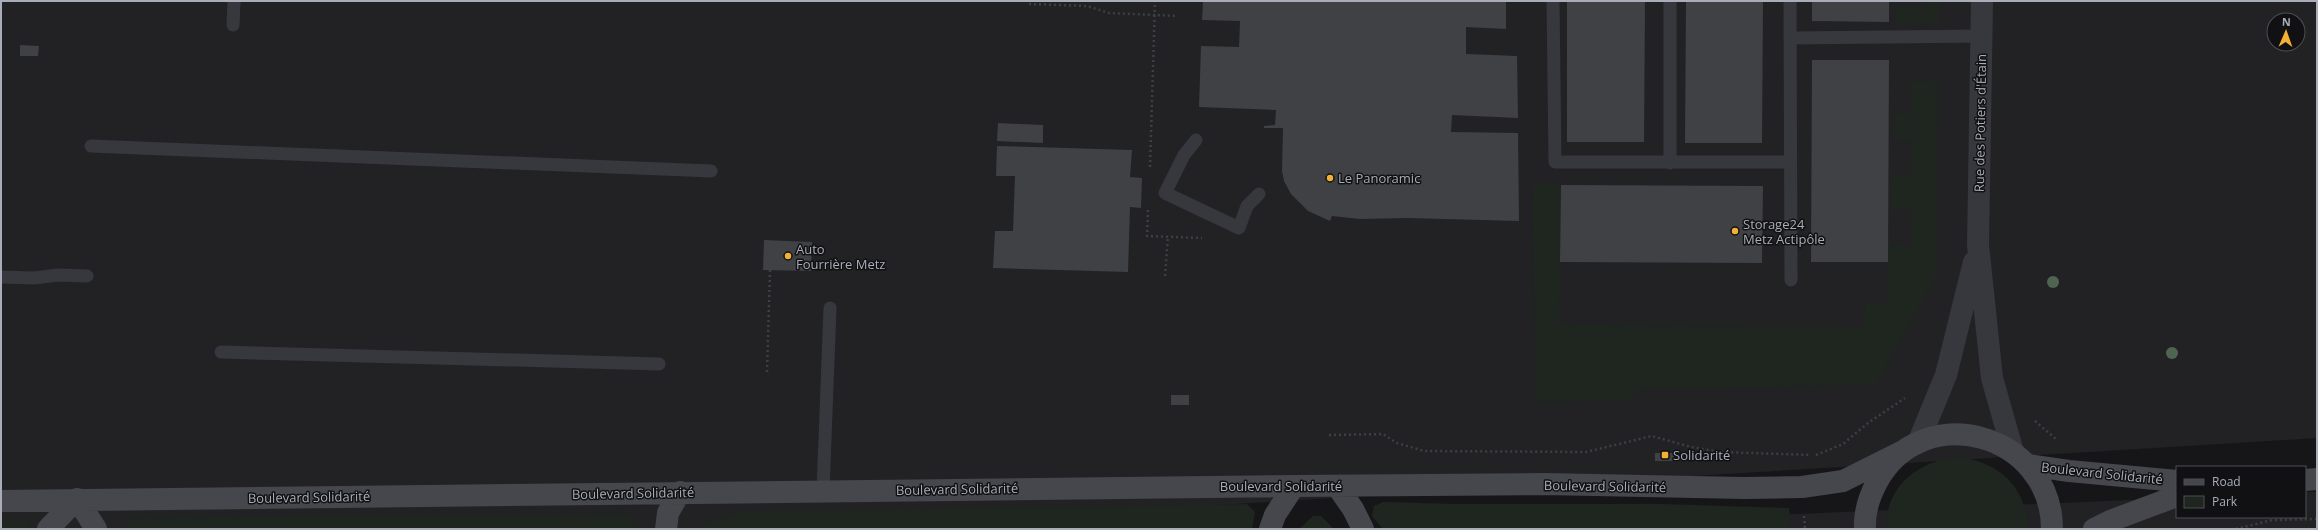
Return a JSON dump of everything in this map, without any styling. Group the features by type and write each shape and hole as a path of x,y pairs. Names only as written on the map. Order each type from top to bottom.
{"main road":[{"name":"Boulevard Solidarité","path":"1,501 680,492 1544,484 1744,488 1802,487 1843,481 1912,447 1944,436 1968,435 1994,442 2020,458 2069,471 2176,481"},
{"path":"1865,529 1867,507 1871,493 1880,476 1892,462 1912,447"},
{"path":"2020,458 2039,480 2047,497 2052,517 2052,529"},
{"path":"2306,480 2317,479"},
{"path":"1270,529 1275,515 1294,486"},
{"path":"1337,486 1363,529"},
{"path":"666,529 668,512 680,492"},
{"name":"Boulevard Solidarité","path":"2094,529 2110,521 2176,496"},
{"path":"48,529 77,500 96,529"}],"street":[{"name":"Rue des Potiers d'Étain","path":"1982,1 1978,245 1992,378 2020,458"},
{"name":"Rue des Potiers d'Étain","path":"1912,447 1946,375 1978,245"}],"lane":[{"path":"233,25 234,1"},
{"path":"1554,1 1555,162 1790,162"},
{"path":"1670,1 1670,162"},
{"path":"1790,1 1790,280"},
{"path":"1790,38 1981,36"},
{"path":"1196,140 1184,155 1165,193 1239,228 1247,206 1259,194"},
{"path":"91,146 711,171"},
{"path":"1,276 34,278 58,275 87,276"},
{"path":"823,491 830,308"},
{"path":"221,352 659,364"}],"path":[{"path":"1029,4 1088,6 1109,13 1178,16"},
{"path":"1165,276 1168,236"},
{"path":"767,372 770,270"},
{"path":"1329,435 1383,434 1397,443 1424,451 1571,452 1599,450 1635,438 1652,436 1691,447 1720,452 1812,455 1828,452 1842,444 1868,423 1903,400 1906,396"},
{"path":"2034,419 2043,429 2063,445"},
{"path":"2236,529 2272,520 2317,519"}],"shaded area":[{"path":"1,1 2317,1 2317,438 825,529 1,529"},
{"path":"2306,492 2317,492 2317,529 1444,529 2176,498 2176,518 2306,518"}],"green space":[{"path":"1928,1 1939,1 1939,23 1897,24 1896,5 1928,8"},
{"path":"1938,80 1936,277 1876,385 1639,389 1627,401 1535,402 1533,184 1561,185 1559,325 1864,327 1865,304 1889,302 1887,245 1911,246 1911,209 1892,208 1892,175 1911,174 1911,141 1895,140 1895,114 1911,114 1911,82"},
{"path":"1959,457 1974,460 1987,465 2008,479 2022,500 2028,529 1886,529 1887,514 1891,500 1898,488 1907,478 1931,463"},
{"path":"1383,502 1454,504 1664,504 1789,508 1791,529 1383,529 1372,516 1374,506"},
{"path":"1247,504 1255,512 1252,529 698,529 699,527 739,512"},
{"path":"631,514 635,529 127,529 124,518"},
{"path":"1313,516 1321,516 1334,529 1299,529"},
{"path":"1,520 32,521 28,529 1,529"}],"building":[{"path":"1203,1 1506,1 1506,29 1466,27 1466,54 1517,56 1518,118 1452,115 1451,132 1518,133 1519,221 1407,218 1360,219 1332,216 1330,221 1308,211 1291,194 1284,181 1282,171 1283,128 1264,128 1264,126 1275,125 1276,110 1199,107 1201,46 1239,47 1240,21 1202,20"},
{"path":"1567,1 1645,1 1644,142 1567,142"},
{"path":"1686,1 1763,1 1762,143 1685,143"},
{"path":"1812,1 1889,1 1889,22 1812,21"},
{"path":"20,45 39,46 38,56 20,56"},
{"path":"1812,60 1889,60 1888,262 1811,262"},
{"path":"998,123 1043,125 1043,143 997,141"},
{"path":"997,146 1132,150 1130,177 1142,178 1141,208 1130,207 1128,272 993,268 995,231 1013,231 1015,176 996,176"},
{"path":"1561,185 1763,186 1762,263 1560,262"},
{"name":"Auto Fourrière Metz","path":"764,240 812,242 811,271 763,270"},
{"path":"1171,395 1189,395 1189,405 1171,405"},
{"path":"1655,453 1674,453 1674,461 1655,461"}],"place":[{"name":"Le Panoramic","path":"1330,178"},
{"name":"Storage24 Metz Actipôle","path":"1735,231"},
{"name":"Auto Fourrière Metz","path":"788,256"},
{"name":"Solidarité","path":"1665,455"}]}
